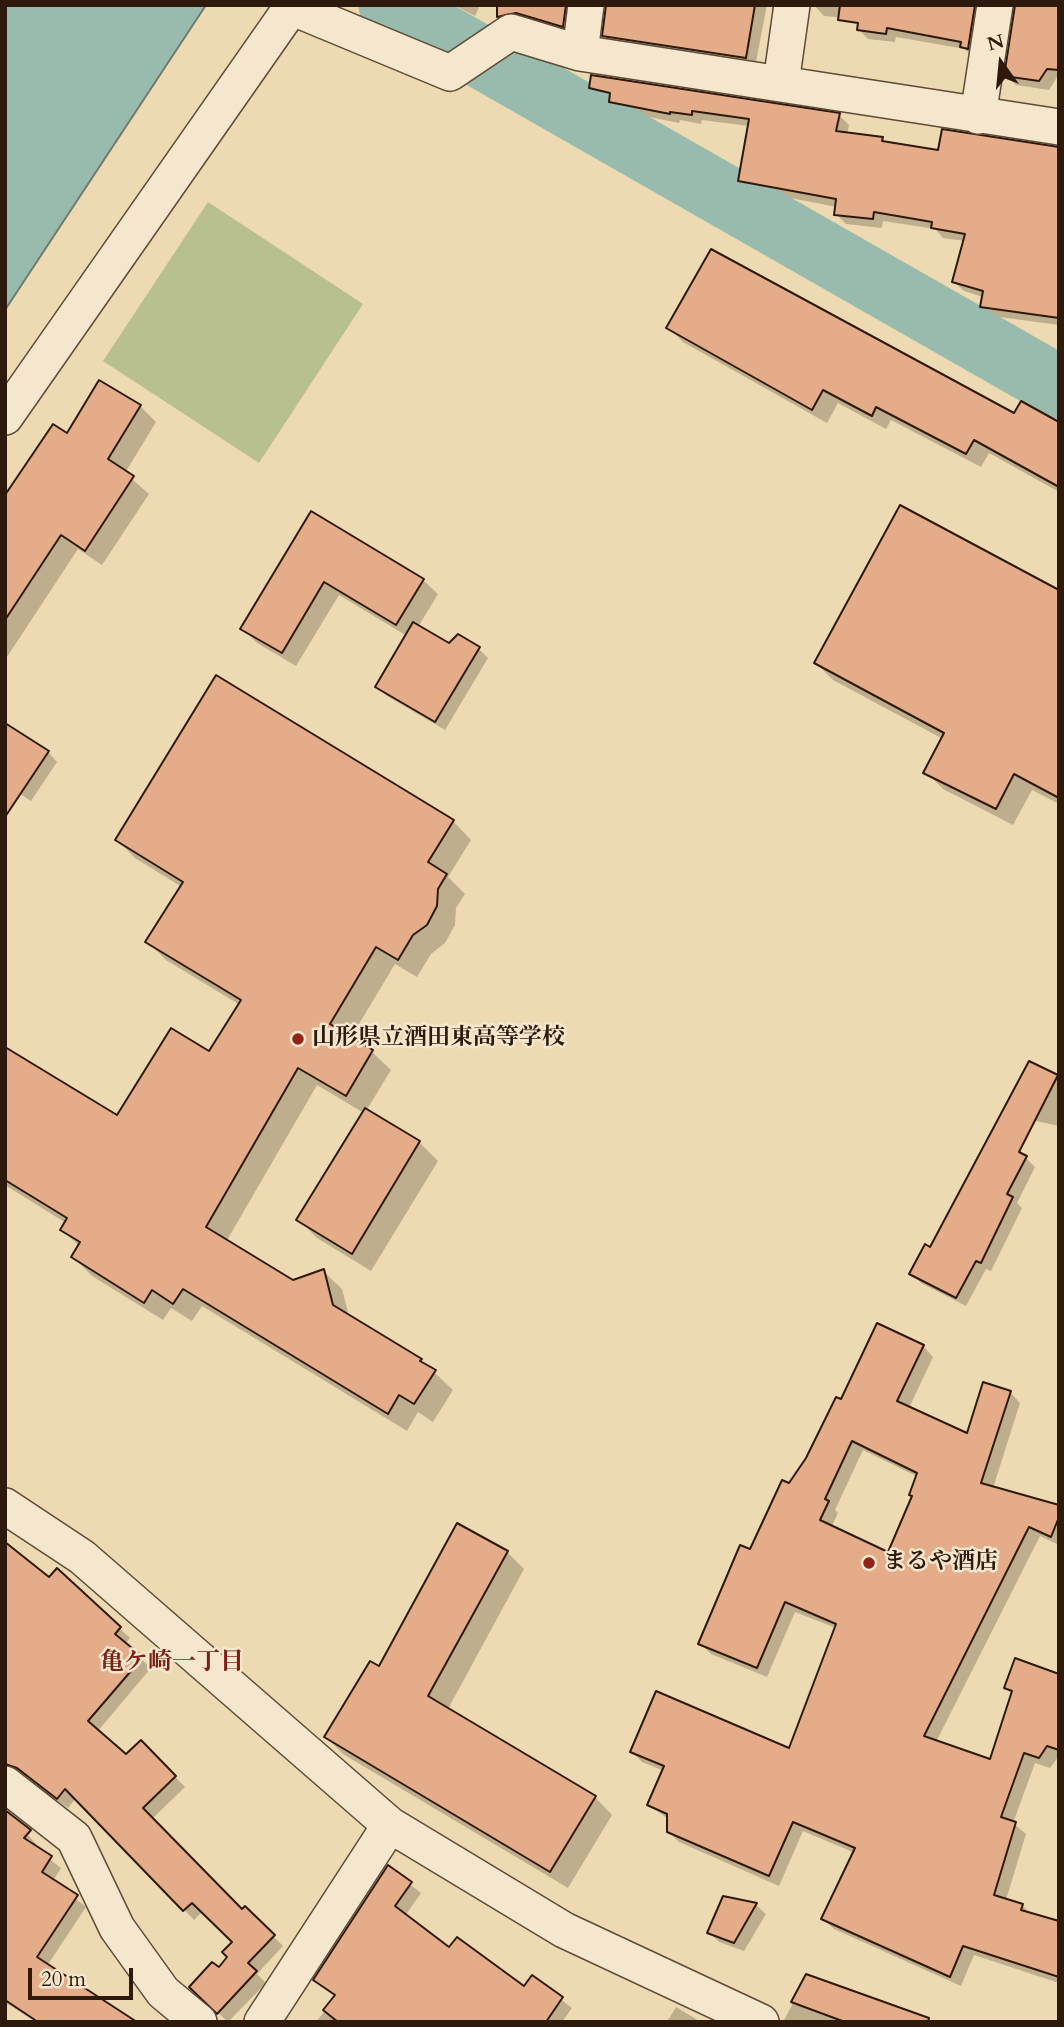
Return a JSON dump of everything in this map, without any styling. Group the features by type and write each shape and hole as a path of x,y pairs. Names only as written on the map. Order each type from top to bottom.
{"street":[{"path":"580,53 586,5"},
{"path":"781,82 792,5"},
{"path":"978,116 995,5"},
{"path":"5,417 292,6 450,73 511,32 580,53 1059,127"},
{"path":"5,1506 82,1556 390,1825 564,1930 761,2022"},
{"path":"5,1784 74,1838 117,1928 163,1992 199,2022"},
{"path":"262,2022 390,1825"}],"green space":[{"path":"208,202 363,304 259,463 103,361"}],"shaded area":[{"path":"5,5 206,5 5,310"}],"building":[{"path":"497,5 566,5 563,27 516,13 497,17"},
{"path":"606,5 755,5 746,58 602,36"},
{"path":"840,5 975,5 968,49 960,47 961,42 887,28 886,34 857,30 858,23 838,20"},
{"path":"1015,5 1059,5 1059,70 1047,69 1039,81 1004,76"},
{"path":"591,75 840,113 836,131 883,137 882,141 938,150 942,129 1059,147 1059,318 980,307 983,291 952,282 965,234 931,228 932,222 874,212 873,219 834,215 836,199 738,181 749,119 692,111 692,115 670,114 609,102 610,93 589,88"},
{"path":"711,249 1014,413 1021,401 1059,422 1059,487 974,440 966,454 876,407 872,416 823,390 812,410 666,328"},
{"path":"99,380 141,405 108,459 134,476 85,551 61,535 5,620 5,495 53,424 67,433"},
{"path":"900,505 1059,590 1059,798 1014,774 996,809 923,773 944,733 814,663"},
{"path":"311,511 424,579 396,625 324,582 282,653 240,629"},
{"path":"413,622 449,643 458,634 480,647 435,722 375,687"},
{"name":"山形県立酒田東高等学校","path":"216,675 454,820 428,862 447,874 438,889 437,906 427,925 413,935 398,960 376,947 330,1024 373,1050 346,1096 298,1068 206,1227 293,1280 324,1269 333,1305 436,1370 414,1404 399,1395 388,1414 183,1289 173,1304 152,1290 144,1303 71,1257 80,1242 60,1230 67,1218 5,1180 5,1047 117,1115 171,1028 209,1051 241,1000 145,942 183,882 115,840"},
{"path":"5,723 49,751 5,817"},
{"path":"1029,1061 1058,1075 1019,1152 1027,1156 1007,1194 1013,1197 981,1263 976,1261 956,1298 909,1274 925,1244 930,1247"},
{"path":"365,1108 420,1141 352,1254 296,1220"},
{"path":"877,1323 924,1345 897,1401 967,1433 983,1382 1011,1391 981,1483 1059,1505 1059,1517 1051,1537 1029,1527 924,1736 990,1759 1012,1691 1004,1688 1015,1658 1059,1674 1059,1750 1047,1746 1039,1758 1024,1753 1001,1817 1016,1822 994,1895 1023,1904 1021,1910 1059,1921 1059,1977 963,1946 950,1977 821,1919 855,1848 793,1822 769,1876 667,1832 667,1814 647,1805 664,1766 630,1752 656,1691 789,1748 836,1624 785,1602 757,1668 698,1644 740,1545 750,1549 782,1480 789,1483 806,1458 836,1397 841,1399","holes":["852,1441 917,1473 909,1495 912,1496 888,1552 820,1520 829,1501 825,1499"]},
{"path":"457,1523 508,1551 428,1696 596,1796 550,1872 324,1737 370,1661 379,1666"},
{"path":"5,1542 49,1577 57,1568 121,1627 115,1634 143,1657 88,1721 126,1754 141,1740 176,1776 143,1808 242,1909 245,1906 275,1935 248,1963 257,1971 217,2014 189,1987 212,1962 219,1967 227,1957 222,1952 232,1942 192,1903 183,1911 65,1789 57,1799 17,1768 5,1764"},
{"path":"5,1810 31,1830 24,1838 52,1856 42,1872 78,1895 37,1957 137,2022 38,2022 5,2000"},
{"path":"388,1865 412,1882 395,1906 449,1947 457,1937 524,1986 532,1975 563,1997 546,2022 338,2022 323,2010 335,1995 313,1980"},
{"path":"723,1896 757,1903 734,1943 707,1933"},
{"path":"806,1974 929,2018 928,2022 845,2022 791,2002"}],"waterway":[{"path":"390,5 1059,387"}],"place":[{"name":"山形県立酒田東高等学校","path":"298,1039"},
{"name":"まるや酒店","path":"869,1563"}],"district":[{"name":"亀ケ崎一丁目","path":"172,1663"}]}
